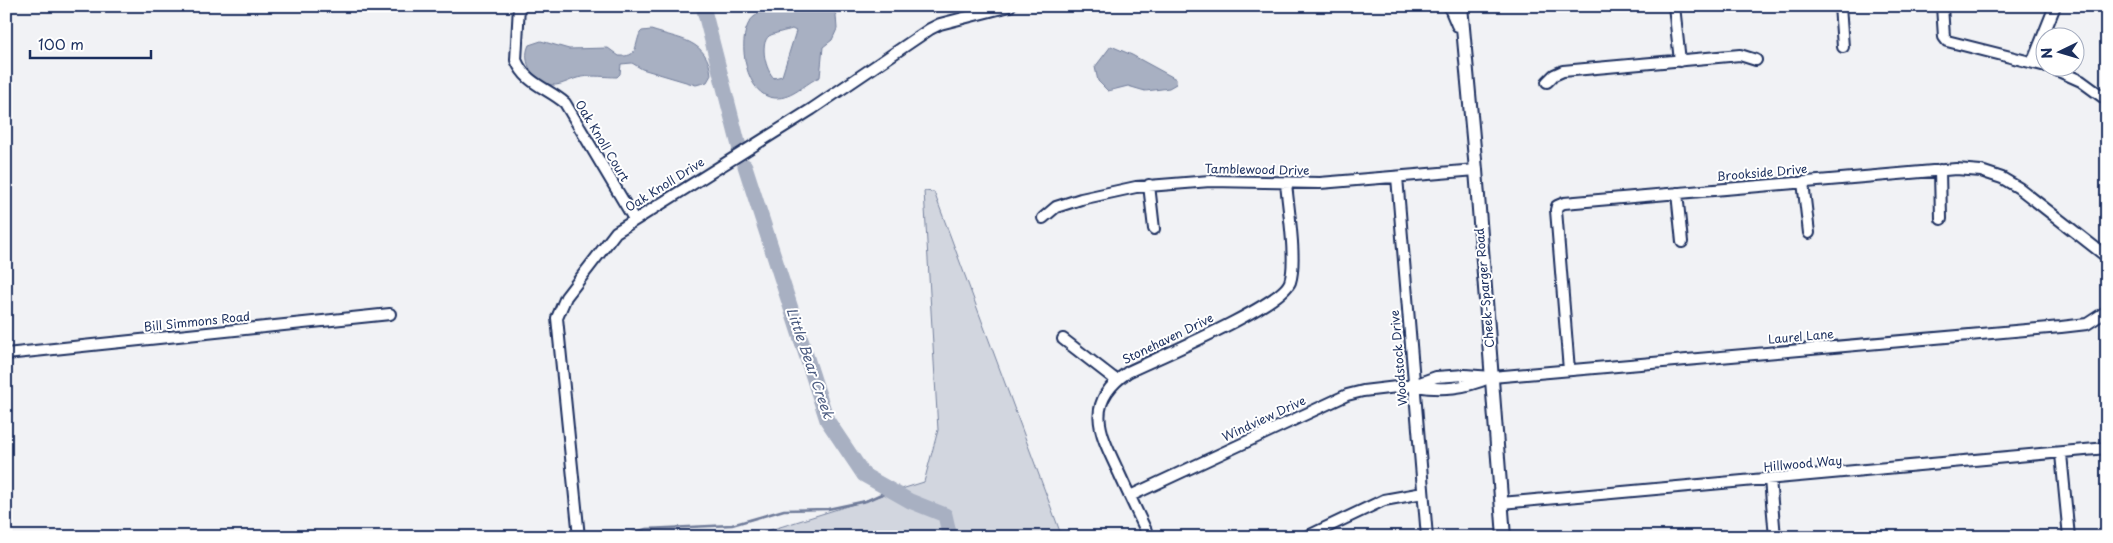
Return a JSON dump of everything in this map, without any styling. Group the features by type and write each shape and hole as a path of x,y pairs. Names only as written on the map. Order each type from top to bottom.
{"main road":[{"name":"Cheek-Sparger Road","path":"1450,6 1464,39"},
{"name":"Cheek-Sparger Road","path":"1460,6 1476,170 1504,537"}],"street":[{"name":"Oak Knoll Court","path":"519,6 516,60 519,68 528,80 553,93 565,103 634,219"},
{"name":"Oak Knoll Drive","path":"579,537 557,318 566,297 607,241 634,219 812,109 930,29 940,24 1010,6"},
{"path":"1674,6 1680,61"},
{"path":"1840,6 1843,46"},
{"path":"1942,6 1944,37 1947,41 2036,62"},
{"path":"2033,61 2055,6"},
{"path":"1547,82 1554,75 1563,71 1740,55 1756,60"},
{"path":"2074,78 2107,100"},
{"name":"Tamblewood Drive","path":"1043,218 1056,207 1080,199 1149,186 1210,181 1286,183 1397,177 1476,170"},
{"path":"1940,170 1940,218"},
{"name":"Brookside Drive","path":"1569,370 1557,206 1564,203 1940,170 1981,170 2002,178 2019,188 2107,257"},
{"name":"Woodstock Drive","path":"1397,177 1427,537"},
{"path":"1803,182 1809,233"},
{"name":"Stonehaven Drive","path":"1149,537 1101,436 1099,423 1104,398 1116,380 1128,372 1263,306 1288,286 1293,269 1286,183"},
{"path":"1149,186 1154,229"},
{"path":"1677,192 1682,242"},
{"name":"Laurel Lane","path":"1492,377 2061,327 2087,324 2107,310"},
{"name":"Bill Simmons Road","path":"6,354 390,314"},
{"path":"1063,339 1116,380"},
{"name":"Windview Drive","path":"1130,496 1326,404 1363,391 1414,385 1436,378 1465,375 1492,377"},
{"name":"Hillwood Way","path":"1501,502 2061,454 2107,448"},
{"path":"2061,454 2070,537"},
{"path":"1770,479 1775,537"},
{"path":"1306,537 1384,500 1423,493"}],"shaded area":[{"path":"924,191 934,192 1062,537 748,537 924,482 938,430"}],"water":[{"path":"777,6 830,6 836,15 837,29 832,40 823,47 820,77 788,96 781,98 765,95 757,88 746,67 744,54 746,30 752,18","holes":["792,29 796,31 782,76 774,78 766,64 764,51 766,40 769,36 777,33"]},
{"path":"651,30 690,42 698,47 709,63 711,75 707,82 696,85 642,69 632,63 621,64 620,74 617,77 586,76 552,85 540,81 531,71 528,64 527,51 529,45 541,41 569,49 608,48 619,56 625,56 632,53 642,31"},
{"path":"1111,46 1176,79 1176,84 1169,88 1145,91 1128,86 1108,91 1098,81 1095,67"}],"waterway":[{"name":"Little Bear Creek","path":"703,6 740,150"},
{"name":"Little Bear Creek","path":"745,166 827,420 864,475 910,501 945,515 950,537"},
{"path":"620,537 646,529 732,525 784,510 828,509 866,501 890,490"}]}
